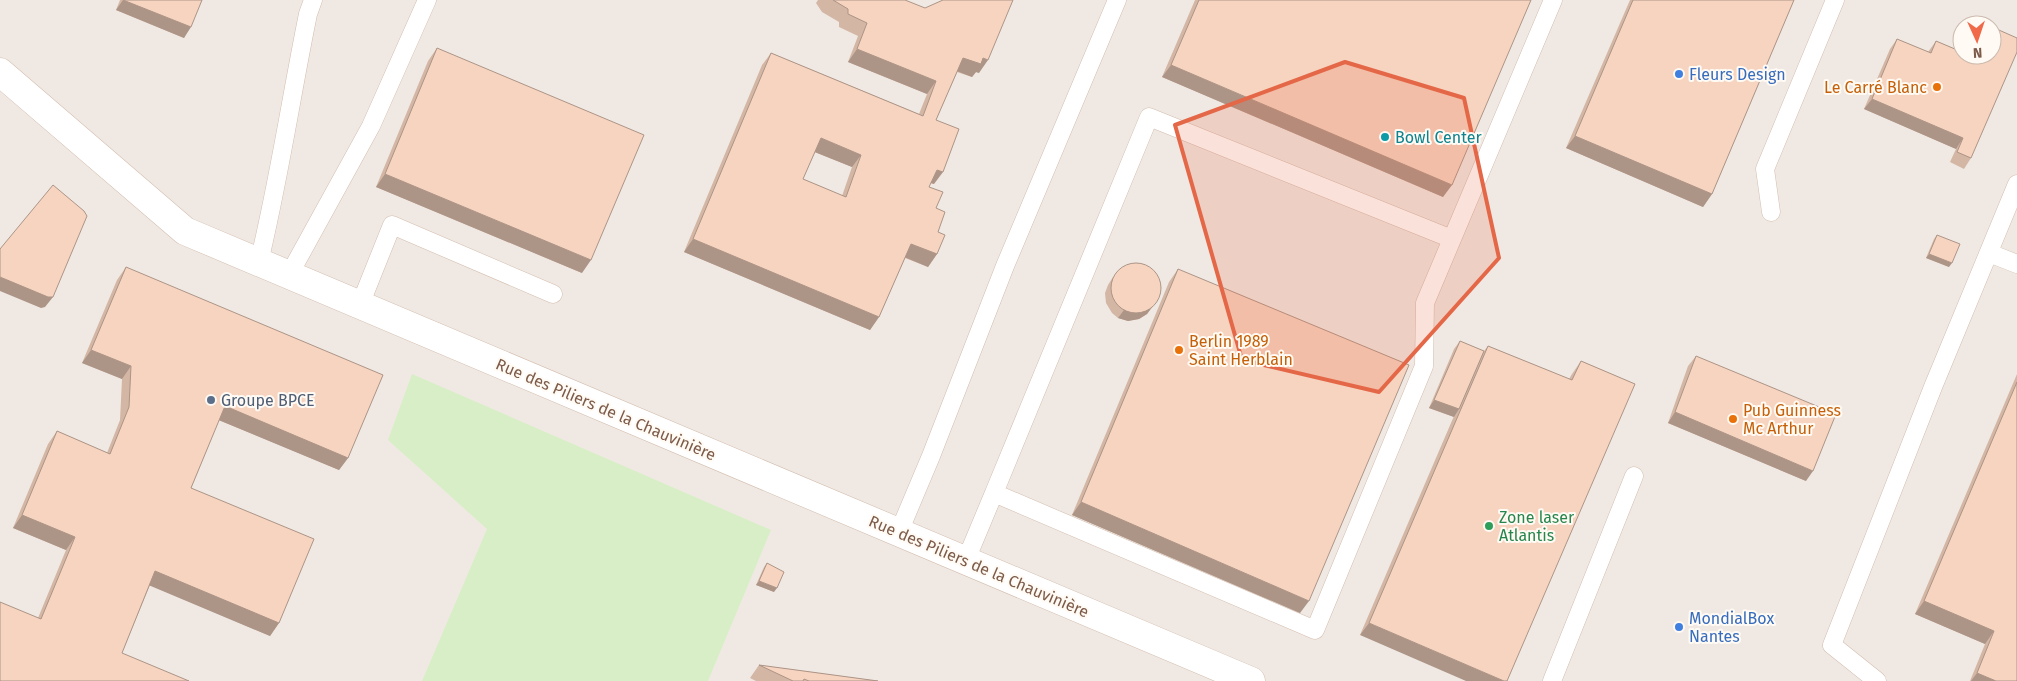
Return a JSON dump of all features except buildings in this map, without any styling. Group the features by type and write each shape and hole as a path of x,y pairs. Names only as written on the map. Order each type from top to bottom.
{"street":[{"name":"Rue des Piliers de la Chauvinière","path":"0,72 185,231 1251,681"}],"lane":[{"path":"259,262 269,222 304,32 313,0"},
{"path":"289,275 371,126 427,0"},
{"path":"898,532 931,456 1005,266 1118,0"},
{"path":"994,493 1315,630 1424,366 1425,303 1553,0"},
{"path":"1771,212 1765,169 1835,0"},
{"path":"966,560 1149,117 1452,239"},
{"path":"1877,681 1832,645 1933,387 2017,184"},
{"path":"360,305 392,224 553,294"},
{"path":"1989,253 2017,264"},
{"path":"1552,681 1634,476"}],"highlighted area":[{"path":"1345,62 1464,98 1499,258 1379,392 1242,360 1175,125"}],"shaded area":[{"path":"0,0 2017,0 2017,681 0,681"}],"green space":[{"path":"412,374 771,530 708,681 422,681 487,529 388,440"}],"place":[{"name":"Fleurs Design","path":"1679,74"},
{"name":"Le Carré Blanc","path":"1937,87"},
{"name":"Bowl Center","path":"1385,137"},
{"name":"Berlin 1989 Saint Herblain","path":"1179,350"},
{"name":"Groupe BPCE","path":"211,400"},
{"name":"Pub Guinness Mc Arthur","path":"1733,419"},
{"name":"Zone laser Atlantis","path":"1489,526"},
{"name":"MondialBox Nantes","path":"1679,627"}]}
